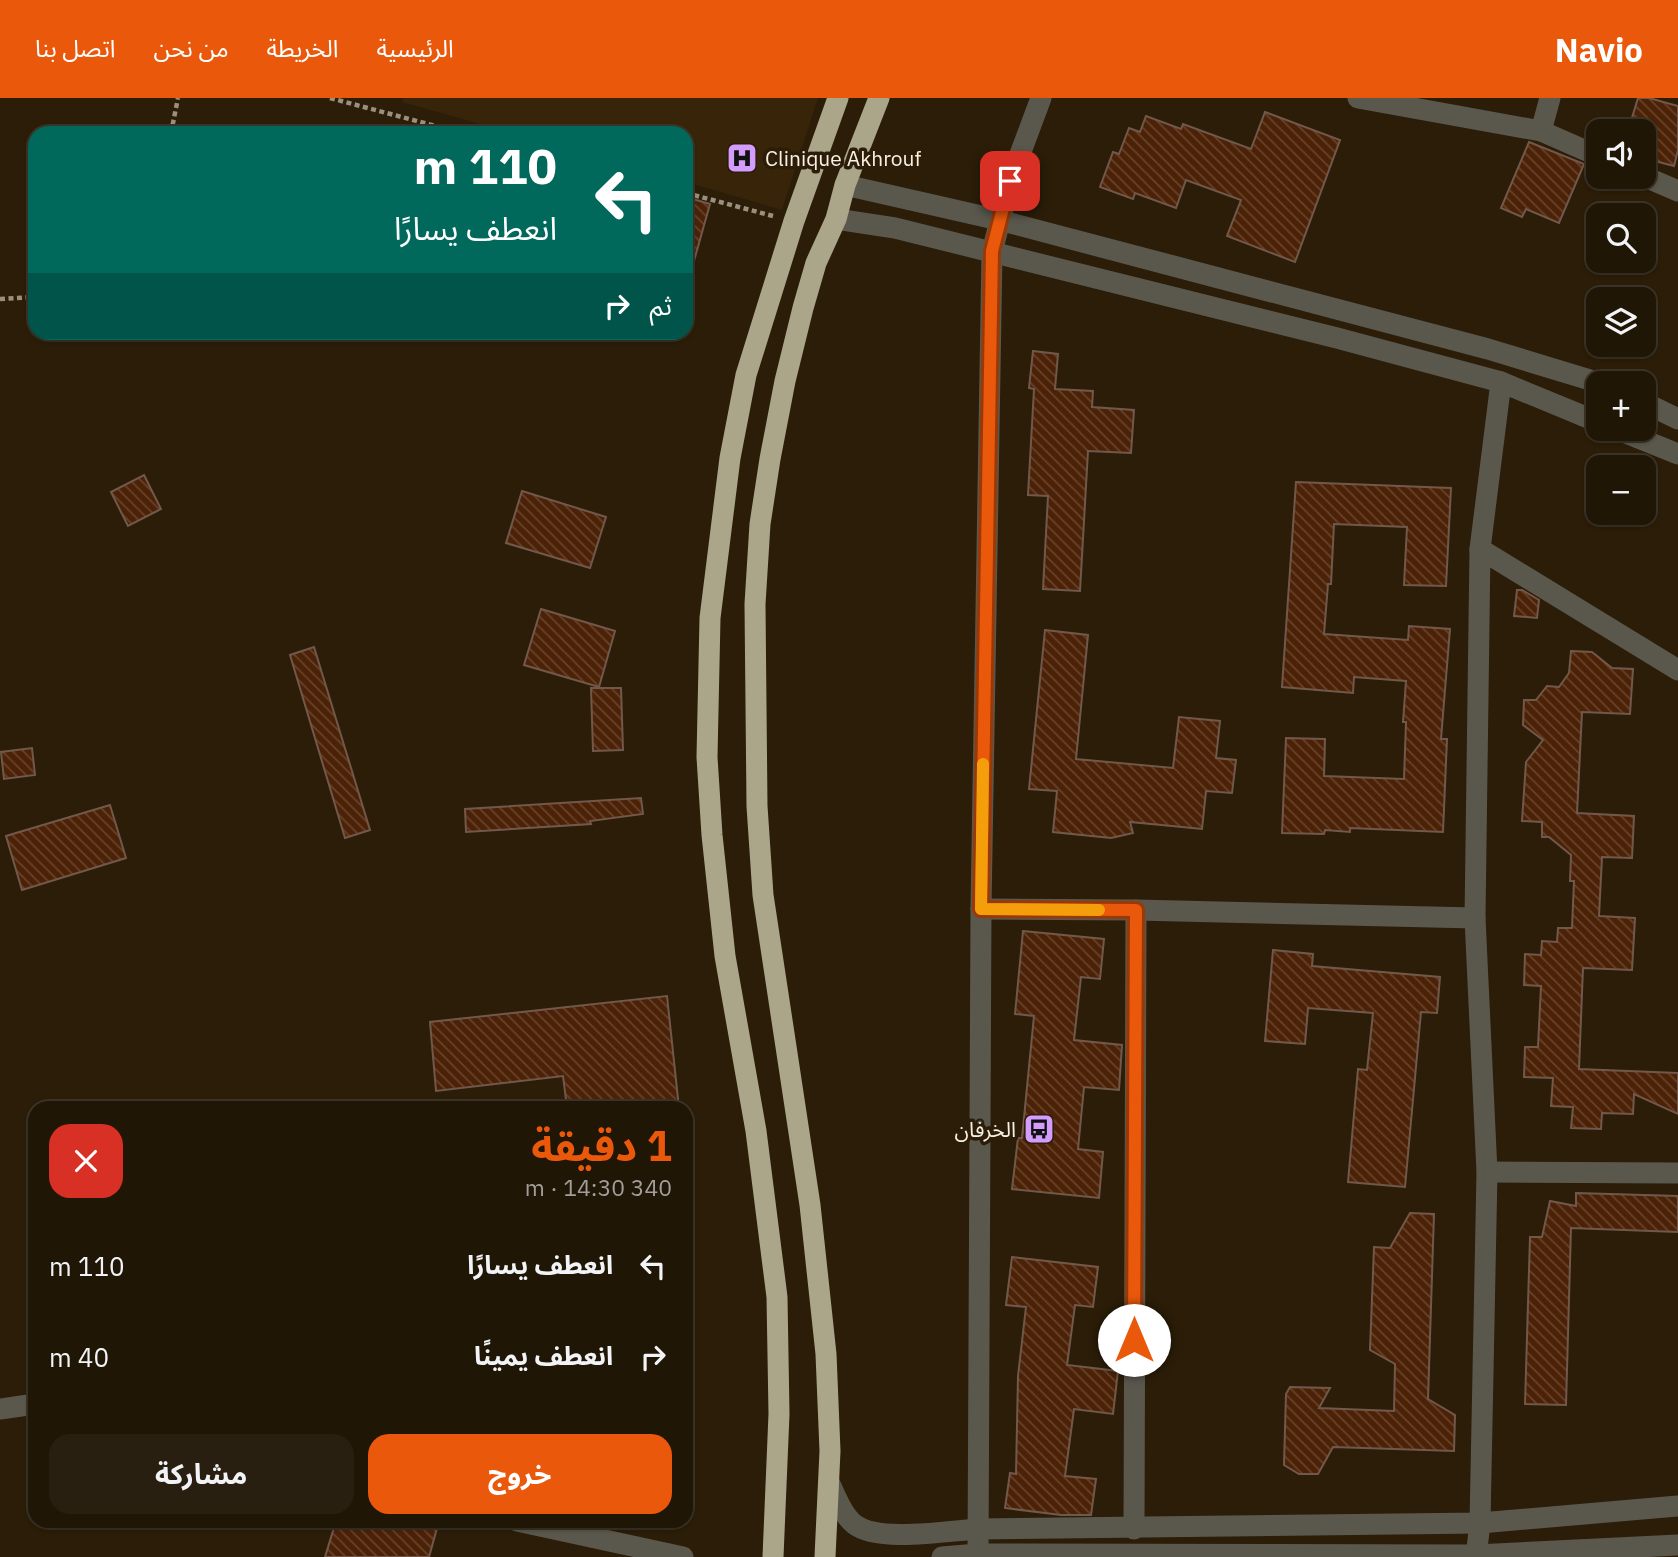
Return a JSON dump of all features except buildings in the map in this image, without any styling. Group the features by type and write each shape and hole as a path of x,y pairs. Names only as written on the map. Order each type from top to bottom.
{"highway":[{"path":"773,1557 779,1414 777,1297 756,1131 725,956 712,835 707,757 710,618 730,458 746,375 794,221 838,98"},
{"path":"825,1557 829,1410 819,1273 763,895 757,806 755,666 760,524 785,381 803,308 816,263 836,219 845,185 879,98"}],"street":[{"path":"978,1555 981,909 992,251 999,220 1041,98"},
{"path":"1358,98 1390,101 1541,131 1586,151"},
{"path":"1541,131 1550,98"},
{"path":"1656,182 1678,191"},
{"path":"845,185 999,220 1488,349 1586,379"},
{"path":"836,219 895,228 992,251 1502,382 1586,417"},
{"path":"1476,1556 1480,1523 1487,1172 1475,918 1480,549 1502,382"},
{"path":"1656,408 1678,419"},
{"path":"1646,441 1678,454"},
{"path":"1480,549 1678,670"},
{"path":"981,909 1475,918"},
{"path":"1134,1529 1136,910"},
{"path":"1487,1172 1678,1173"},
{"path":"0,1409 28,1405"},
{"path":"829,1482 841,1507 854,1524 872,1533 978,1529 1480,1523 1678,1506"},
{"path":"549,1528 683,1557"},
{"path":"942,1557 1476,1556 1678,1545"}],"path":[{"path":"173,126 178,98"},
{"path":"330,98 436,126"},
{"path":"693,194 794,221"},
{"path":"0,299 28,297"}],"shaded area":[{"name":"Clinique Akhrouf","path":"403,98 818,98 782,210 693,184 693,126 487,126 402,102"}],"slow traffic":[{"path":"983,764 981,909 1099,910"}],"place":[{"name":"Clinique Akhrouf","path":"742,158"},
{"name":"الخرفان","path":"1039,1129"}],"route":[{"path":"1010,181 992,251 981,909 1136,910 1134,1340"}]}
